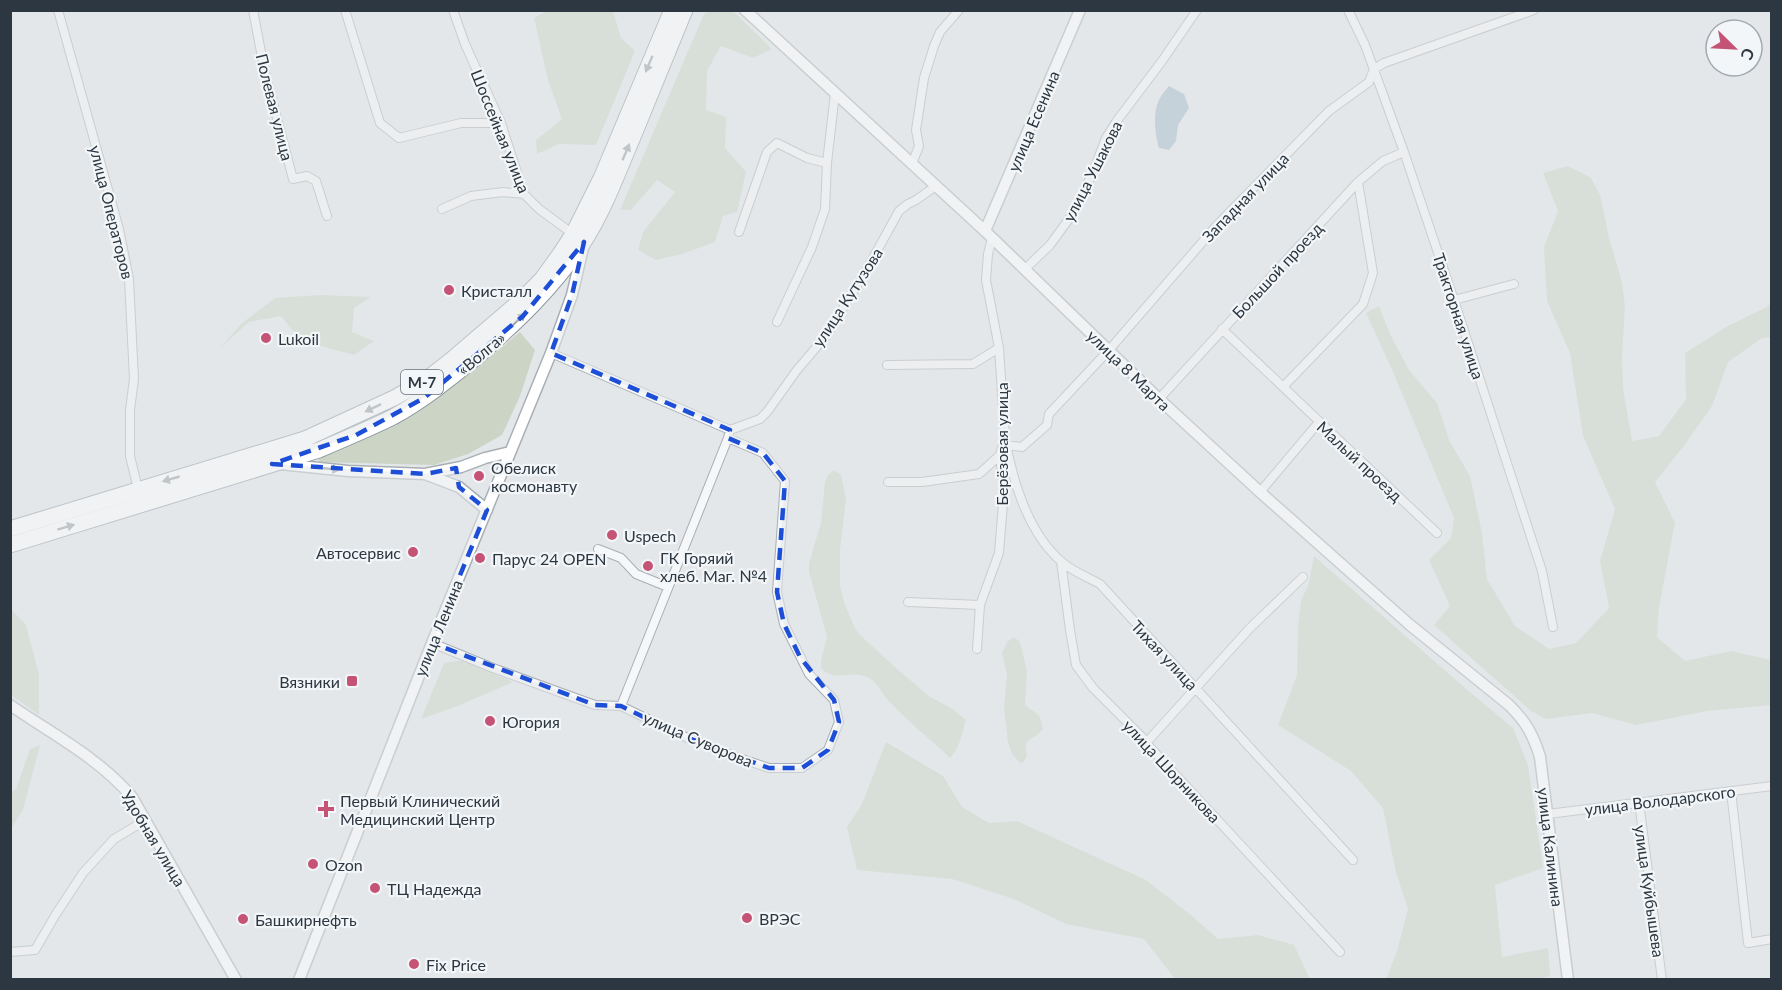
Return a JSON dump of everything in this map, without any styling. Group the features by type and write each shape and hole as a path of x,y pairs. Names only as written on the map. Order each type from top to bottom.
{"highway":[{"name":"«Волга»","path":"10,544 318,450 393,417 459,372 523,316 564,269 602,176 681,11"},
{"name":"«Волга»","path":"10,529 305,439 363,414 423,382 485,332 520,302 542,279 560,254 578,238"}],"main road":[{"name":"улица 8 Марта","path":"745,10 989,234 1159,399 1260,492 1410,626 1509,705 1523,719"},
{"name":"улица Есенина","path":"989,234 1080,10"},
{"name":"улица Ленина","path":"299,980 432,643 551,353 572,295 578,238"},
{"path":"272,464 348,471 425,474 460,467 510,452"},
{"path":"459,487 456,476 460,467"},
{"path":"425,474 459,487 487,510"},
{"name":"Удобная улица","path":"10,705 106,770 132,797 236,980"},
{"name":"улица Калинина","path":"1523,719 1534,737 1540,757 1568,980"}],"street":[{"name":"улица Операторов","path":"58,10 119,229 129,279 134,379 130,410 130,456 138,489"},
{"name":"Полевая улица","path":"253,10 265,73 293,179 307,176 316,181 327,216"},
{"path":"345,10 380,123 390,133 399,138 461,123 501,123"},
{"name":"Шоссейная улица","path":"453,10 465,44 501,123 524,194 538,209 578,238"},
{"path":"912,164 919,146 916,130 924,78 940,32 959,10"},
{"name":"улица Ушакова","path":"1025,269 1050,245 1074,212 1106,138 1197,10"},
{"name":"Тракторная улица","path":"1348,10 1374,69 1454,300 1542,571 1553,627"},
{"name":"Западная улица","path":"1005,442 1022,447 1047,425 1049,414 1109,350 1218,224 1329,111 1369,82 1374,69 1395,59 1534,10"},
{"path":"777,322 812,248 825,209 827,163 835,93"},
{"path":"739,232 767,152 777,143 807,158 827,163"},
{"name":"Большой проезд","path":"1159,399 1358,182 1383,161 1404,152"},
{"path":"1283,387 1363,304 1373,273 1358,182"},
{"name":"улица Кутузова","path":"729,434 760,419 767,412 797,370 826,336 899,212 936,186"},
{"path":"442,209 471,196 503,192 524,194"},
{"name":"Берёзовая улица","path":"977,649 980,604 999,553 1004,491 1000,455 1005,442 999,348 986,280 989,234"},
{"path":"1454,300 1514,284"},
{"name":"Малый проезд","path":"1222,329 1437,533"},
{"path":"887,365 973,364 999,348"},
{"path":"551,353 729,434 621,706"},
{"path":"1260,492 1319,422"},
{"name":"улица Суворова","path":"432,643 595,705 621,706 683,736 769,768 802,768 828,750 839,722 834,700 809,674 784,624 777,592 785,481 763,453 729,434"},
{"name":"Тихая улица","path":"1005,442 1012,474 1040,538 1068,567 1100,584 1353,861"},
{"path":"888,482 922,482 979,474 1000,455"},
{"path":"598,549 621,558 636,574 668,587"},
{"name":"улица Шорникова","path":"1061,561 1076,665 1093,687 1341,952"},
{"path":"1146,743 1250,628 1303,577"},
{"path":"908,602 980,604"},
{"name":"улица Володарского","path":"1548,814 1772,786"},
{"path":"1731,791 1748,943 1772,939"},
{"name":"улица Куйбышева","path":"1639,802 1662,980"},
{"path":"10,952 35,950 83,873 114,839 146,820"}],"highlighted area":[{"path":"584,242 572,295 551,353 730,430 728,438 763,453 785,481 777,592 784,624 800,657 834,700 839,722 828,750 802,768 769,768 683,736 621,706 595,705 432,643 487,510 459,487 456,468 425,474 272,464 356,435 424,398 523,316"}],"green space":[{"path":"546,11 613,11 621,38 635,51 596,145 559,144 537,154 536,140 562,119 548,80 534,18"},
{"path":"710,11 735,13 772,49 753,58 721,46 707,71 706,110 726,117 725,148 746,172 737,212 723,216 715,242 682,254 656,260 638,250 643,232 675,192 657,180 631,210 620,210 704,14"},
{"path":"1568,166 1591,178 1600,195 1610,242 1622,282 1625,307 1623,388 1632,441 1659,436 1686,399 1685,353 1726,327 1771,303 1771,337 1762,338 1728,362 1712,406 1655,482 1675,523 1659,607 1657,637 1685,661 1731,651 1771,660 1771,705 1707,711 1636,725 1592,713 1546,719 1531,711 1434,625 1450,606 1429,560 1451,538 1454,518 1366,313 1379,306 1390,334 1409,370 1437,403 1449,440 1470,476 1482,533 1487,579 1515,626 1549,649 1576,643 1609,608 1600,561 1615,509 1583,436 1570,353 1547,301 1544,247 1558,211 1543,173"},
{"path":"320,295 371,297 354,308 352,332 374,341 354,355 317,345 292,330 281,316 249,322 220,348 241,324 275,298"},
{"path":"520,332 535,350 520,396 502,435 468,454 434,465 319,462 318,455 432,400 473,371"},
{"path":"834,470 841,475 846,499 840,550 840,586 844,602 859,634 929,696 951,708 966,720 958,745 950,758 894,707 872,680 856,674 832,675 821,668 827,637 809,572 809,563 821,523 825,482"},
{"path":"1314,556 1513,728 1528,765 1543,868 1495,885 1502,957 1548,948 1550,976 1535,980 1386,979 1397,951 1408,909 1396,873 1383,808 1351,771 1278,725 1297,675 1301,600 1308,586"},
{"path":"10,608 26,625 39,675 39,715 11,695"},
{"path":"1014,637 1020,642 1027,671 1025,705 1039,715 1043,729 1027,742 1027,755 1024,762 1020,763 1012,754 1008,743 1004,707 1007,675 1002,653 1007,642"},
{"path":"463,660 513,682 421,719 444,663"},
{"path":"886,742 943,776 962,807 989,823 1017,821 1146,880 1218,939 1258,935 1294,945 1310,979 1175,979 1144,939 1066,924 1014,899 952,879 857,870 847,827 862,804"},
{"path":"40,745 23,810 11,829 11,792 16,789 30,749"}],"water":[{"path":"1169,86 1184,94 1189,108 1178,125 1176,141 1169,150 1159,148 1155,123 1157,104"}],"place":[{"name":"Кристалл","path":"449,290"},
{"name":"Lukoil","path":"266,338"},
{"name":"Обелиск космонавту","path":"479,476"},
{"name":"Uspech","path":"612,535"},
{"name":"Автосервис","path":"413,552"},
{"name":"Парус 24 OPEN","path":"480,558"},
{"name":"ГК Горяий хлеб. Маг. №4","path":"648,566"},
{"name":"Вязники","path":"352,681"},
{"name":"Югория","path":"490,721"},
{"name":"Первый Клинический Медицинский Центр","path":"326,809"},
{"name":"Ozon","path":"313,864"},
{"name":"ТЦ Надежда","path":"375,888"},
{"name":"ВРЭС","path":"747,918"},
{"name":"Башкирнефть","path":"243,919"},
{"name":"Fix Price","path":"414,964"}]}
